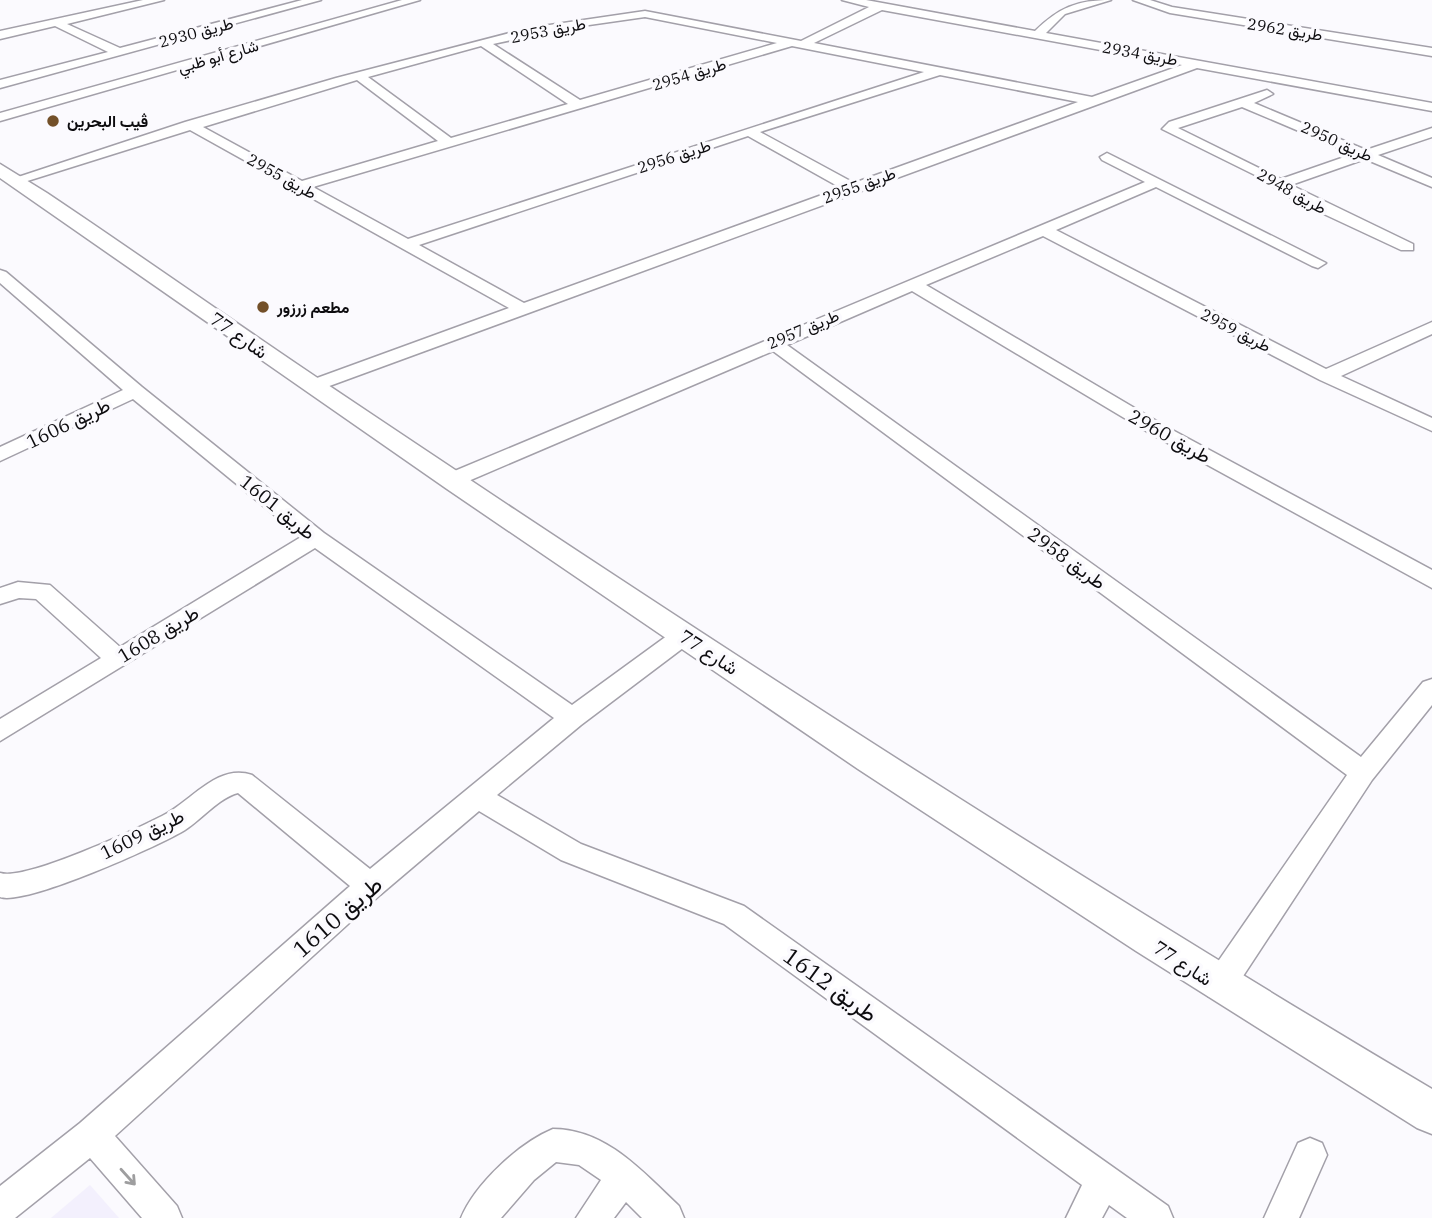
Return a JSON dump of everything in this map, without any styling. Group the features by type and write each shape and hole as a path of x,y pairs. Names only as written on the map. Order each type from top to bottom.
{"street":[{"path":"0,35 131,3 158,0"},
{"name":"طريق 2930","path":"0,85 316,0"},
{"name":"شارع أبو ظبي","path":"0,118 414,0"},
{"path":"1038,34 1061,12 1105,0"},
{"name":"طريق 2962","path":"1139,0 1193,15 1432,52"},
{"name":"طريق 2934","path":"856,1 1432,107"},
{"name":"طريق 2954","path":"300,186 802,42 880,6"},
{"name":"طريق 2953","path":"8,175 484,43 615,17 645,14 802,42 1091,101"},
{"path":"57,23 118,52"},
{"path":"484,43 580,106"},
{"name":"طريق 2955","path":"313,386 1198,63"},
{"path":"0,68 24,79"},
{"name":"طريق 2956","path":"408,244 749,131 941,72"},
{"path":"359,76 449,143"},
{"path":"1177,135 1170,127 1267,94"},
{"name":"طريق 2950","path":"1242,102 1432,183"},
{"name":"طريق 2955","path":"190,125 521,308"},
{"path":"749,131 852,188"},
{"path":"1279,184 1432,132"},
{"name":"طريق 2948","path":"1177,135 1279,184 1294,195 1407,247"},
{"path":"1107,157 1318,263"},
{"name":"شارع 77","path":"8,175 313,386 683,636 1219,986 1432,1113"},
{"name":"طريق 2957","path":"452,480 1156,181"},
{"name":"طريق 2959","path":"1042,229 1326,376 1432,425"},
{"name":"طريق 1601","path":"3,280 316,538 572,718"},
{"name":"طريق 2960","path":"912,284 1158,430 1432,580"},
{"path":"1326,376 1431,328"},
{"name":"طريق 2958","path":"772,342 1363,773"},
{"name":"طريق 1606","path":"0,455 135,391"},
{"name":"طريق 1608","path":"0,731 316,538"},
{"path":"0,596 18,590 42,591 118,659"},
{"name":"طريق 1610","path":"0,1208 92,1135 370,886 572,718 683,636"},
{"path":"1219,986 1363,773 1432,688"},
{"name":"طريق 1609","path":"0,885 9,888 48,878 174,823 228,785 243,782 370,886"},
{"name":"طريق 1612","path":"479,798 570,852 734,915 1156,1218"},
{"path":"92,1135 165,1218"},
{"path":"478,1218 539,1152 582,1146 667,1218"},
{"path":"1281,1218 1310,1155"},
{"path":"593,1218 623,1178"},
{"path":"1083,1218 1104,1180"}],"shaded area":[{"path":"90,1185 119,1218 51,1218"}],"place":[{"name":"ڤيب البحرين","path":"53,121"},
{"name":"مطعم زرزور","path":"263,307"}]}
